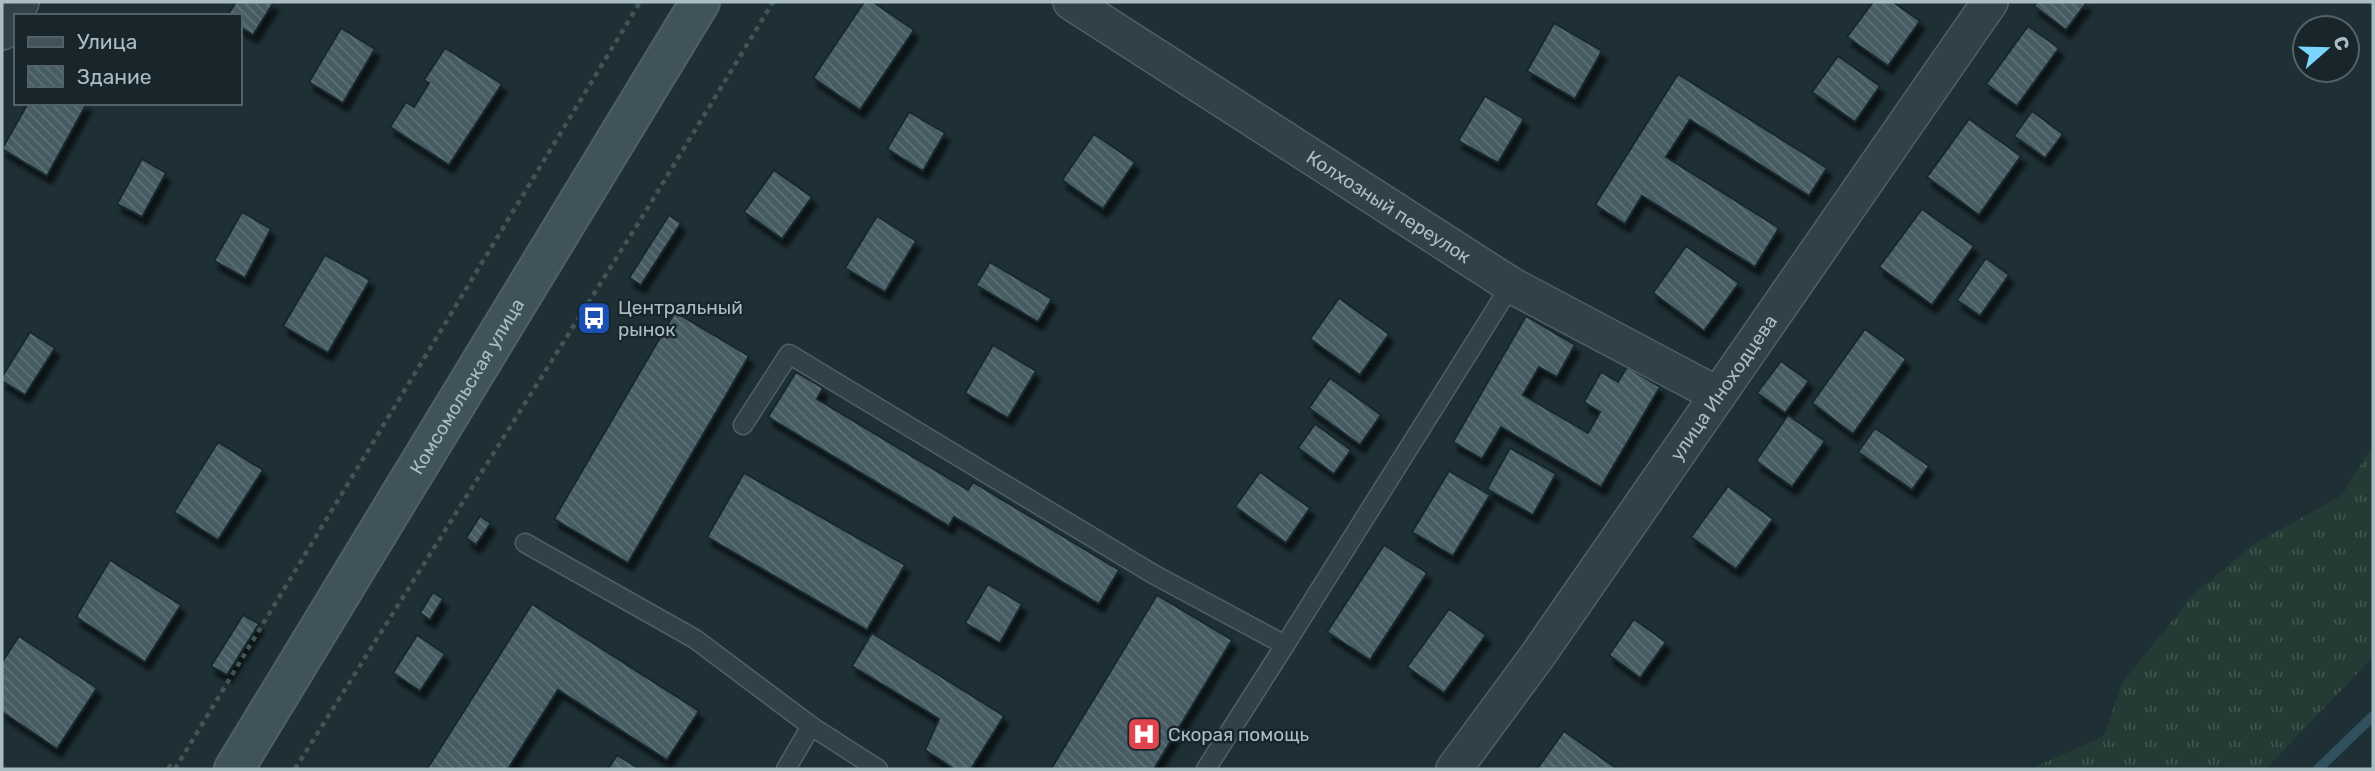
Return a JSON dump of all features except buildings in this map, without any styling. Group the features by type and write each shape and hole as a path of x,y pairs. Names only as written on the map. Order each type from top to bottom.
{"main road":[{"name":"Комсомольская улица","path":"234,769 700,2"}],"street":[{"path":"2,32 21,2"},
{"name":"Колхозный переулок","path":"1071,2 1511,285 1718,395"},
{"name":"улица Иноходцева","path":"1454,769 1538,655 1990,2"}],"lane":[{"path":"1206,769 1511,285"},
{"path":"743,425 789,354 1153,574 1285,645"},
{"path":"526,544 695,639 811,726 878,769"},
{"path":"786,769 811,726"}],"path":[{"path":"168,769 170,766 174,769 640,2"},
{"path":"295,769 644,214 773,2"}],"green space":[{"path":"2373,445 2373,657 2266,769 2031,769 2104,736 2122,683 2193,595 2253,545 2342,495"}],"waterway":[{"path":"2318,769 2373,716"}],"place":[{"name":"Центральный рынок","path":"594,318"},
{"name":"Скорая помощь","path":"1144,734"}]}
